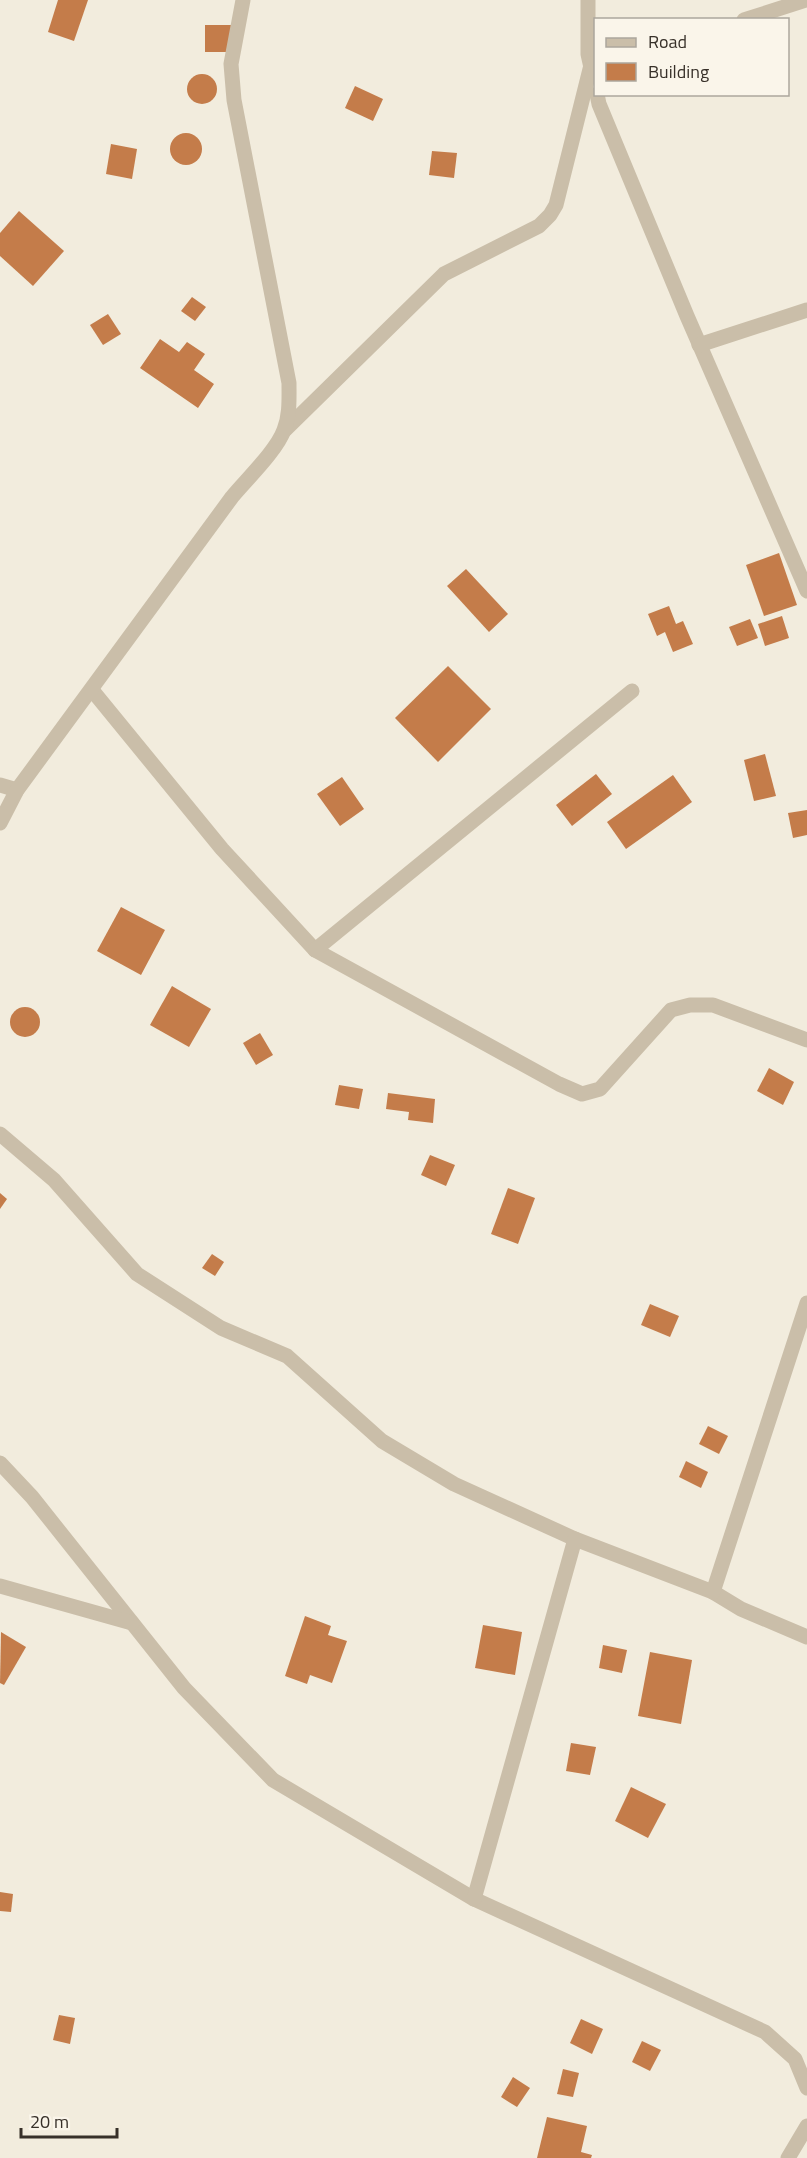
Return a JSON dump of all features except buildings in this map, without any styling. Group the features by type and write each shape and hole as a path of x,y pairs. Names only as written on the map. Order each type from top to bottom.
{"street":[{"path":"243,0 231,64 234,100 289,383 290,408 284,431"},
{"path":"0,823 18,790 232,497 284,431 444,274 539,226 550,215 556,206 593,64 588,54 588,0"},
{"path":"750,18 806,0"},
{"path":"597,96 699,345 807,591"},
{"path":"699,345 807,310"},
{"path":"92,690 222,849 315,950 559,1084 582,1094 600,1089 671,1010 690,1005 713,1005 807,1040"},
{"path":"315,950 632,691"},
{"path":"0,785 18,790"},
{"path":"0,1134 54,1180 137,1274 221,1328 287,1356 382,1441 454,1484 575,1539 713,1592 741,1609 807,1637"},
{"path":"713,1592 807,1303"},
{"path":"0,1463 32,1497 184,1688 273,1780 474,1899 765,2032 795,2059 807,2088"},
{"path":"474,1899 575,1539"},
{"path":"0,1586 132,1623"},
{"path":"788,2158 807,2126"}]}
